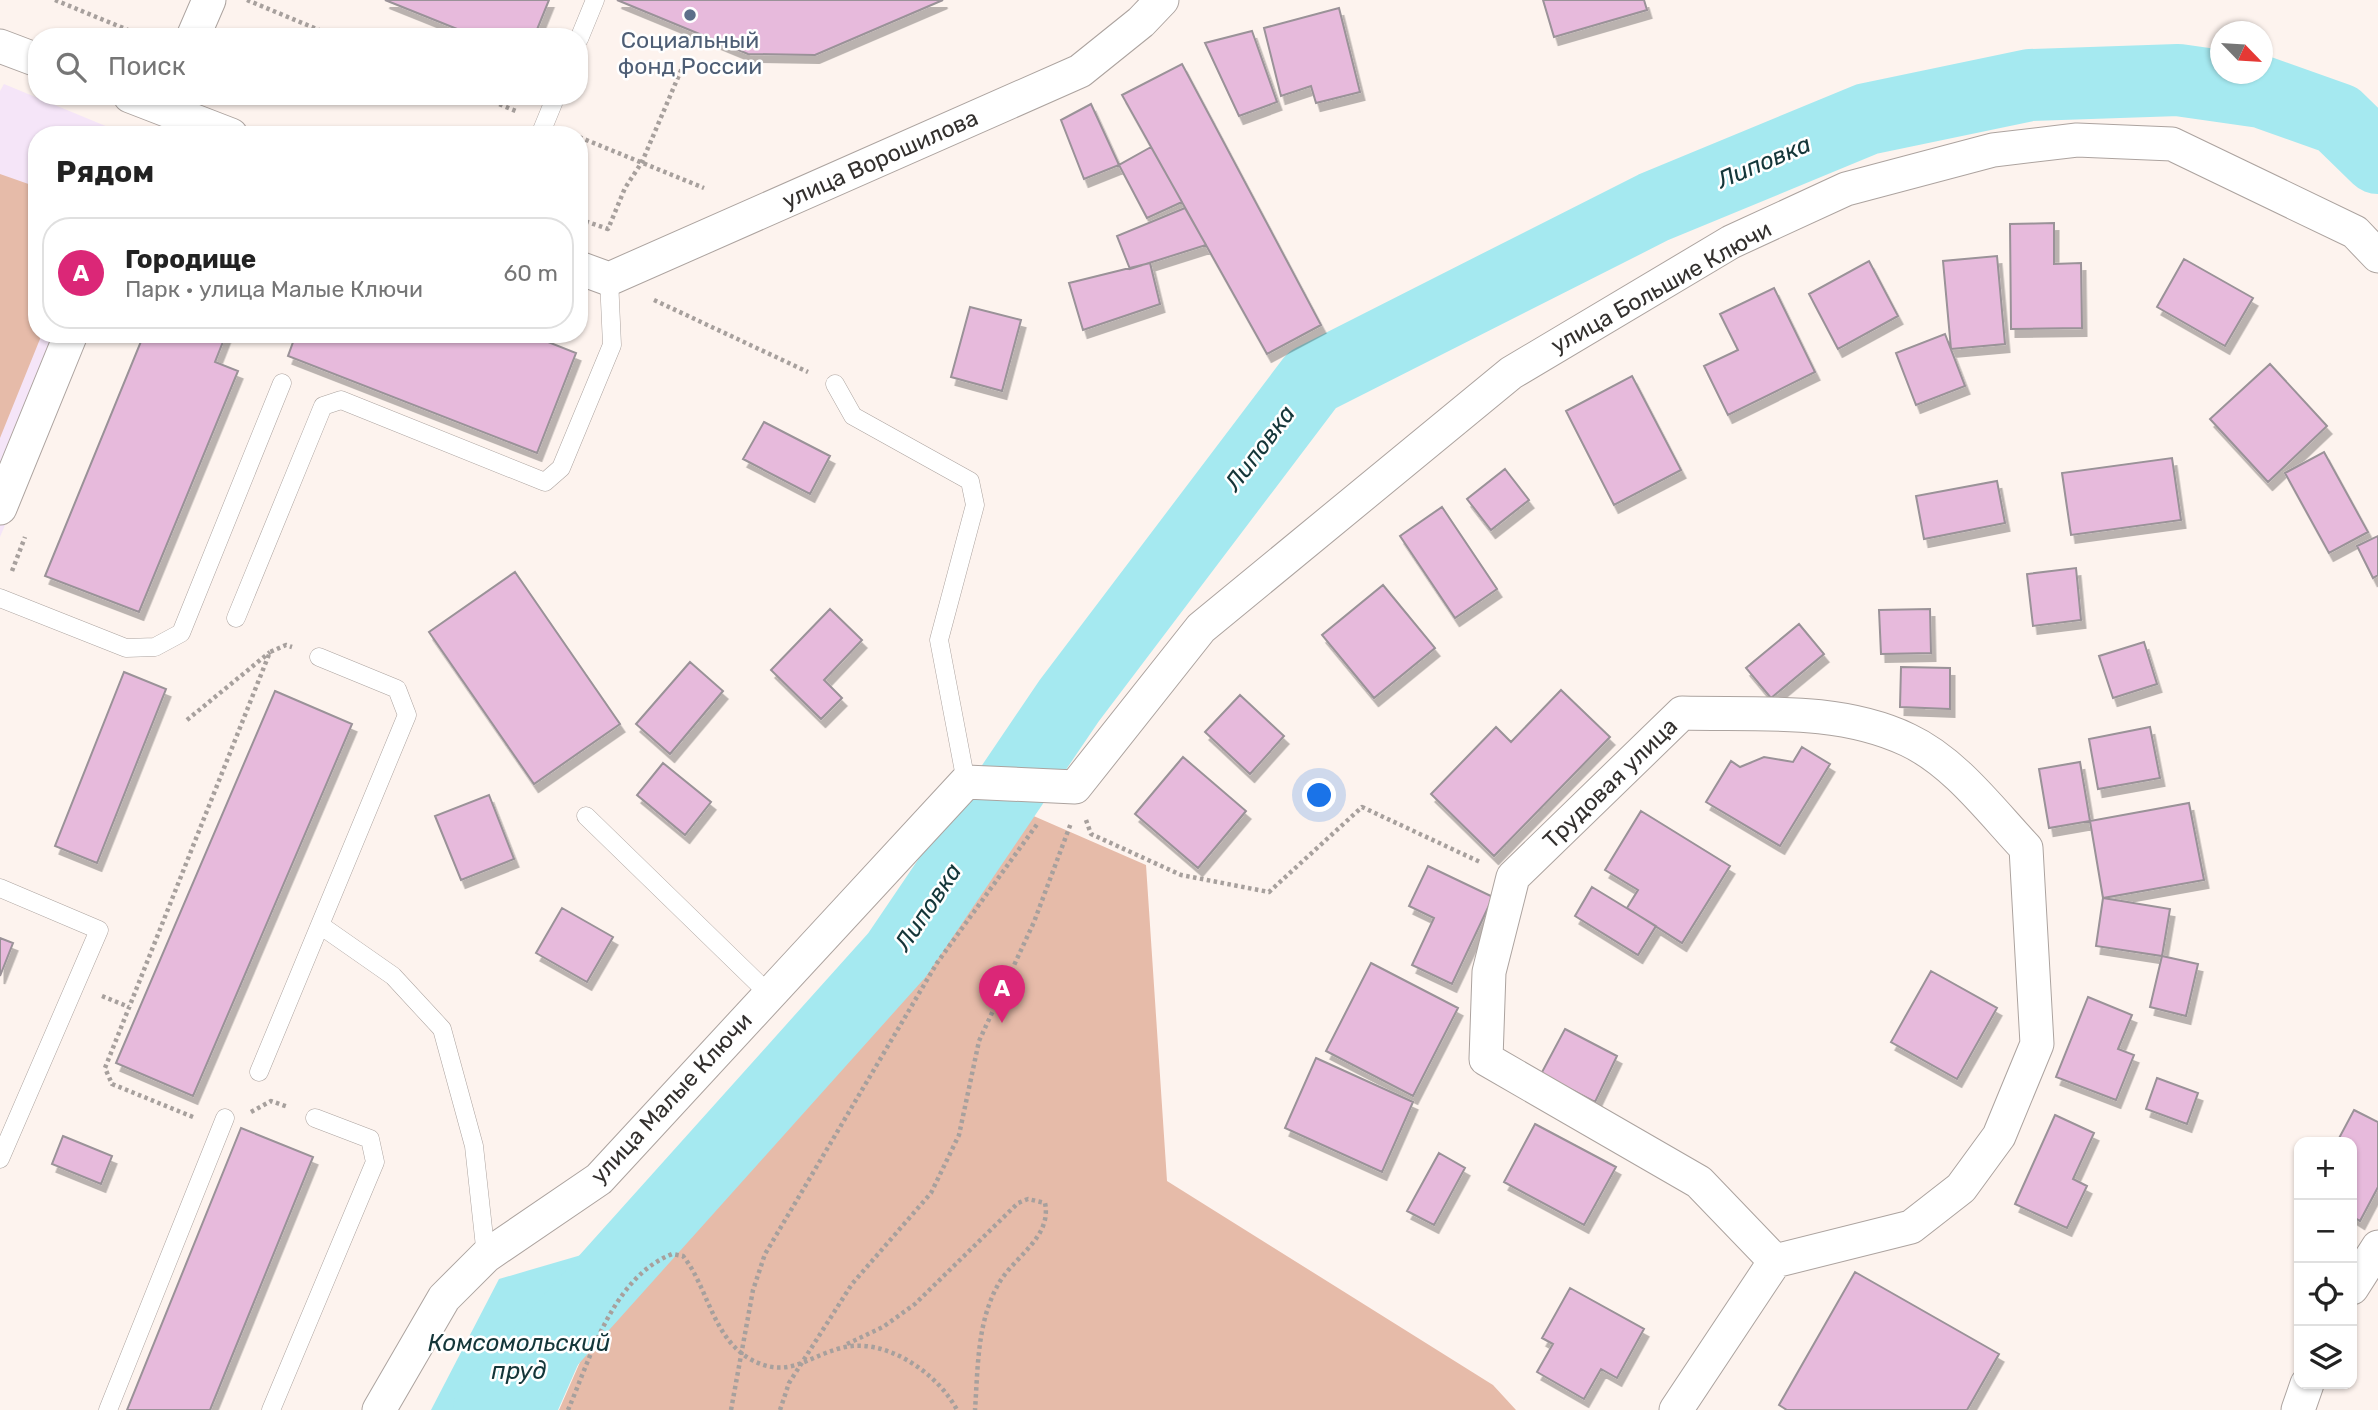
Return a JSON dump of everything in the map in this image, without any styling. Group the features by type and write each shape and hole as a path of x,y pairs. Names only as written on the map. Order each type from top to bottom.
{"street":[{"path":"197,28 209,0"},
{"name":"улица Ворошилова","path":"594,273 1080,71 1141,22 1162,0"},
{"path":"0,46 28,57"},
{"path":"162,113 202,126"},
{"name":"улица Большие Ключи","path":"1075,787 1201,628 1511,373 1731,243 1846,189 1993,150 2077,140 2172,144 2355,232 2378,256"},
{"path":"0,508 67,343"},
{"name":"Трудовая улица","path":"1513,877 1682,713 1841,718 1909,740 1951,769 2025,848 2037,1044 1999,1136 1961,1188 1911,1227 1775,1261"},
{"path":"966,782 1075,787"},
{"name":"улица Малые Ключи","path":"379,1410 444,1298 486,1256 599,1179 966,782"},
{"path":"1513,877 1489,972 1486,1059 1699,1182 1775,1261 1676,1410"},
{"path":"2357,1280 2378,1247"},
{"path":"2298,1410 2305,1389"}],"lane":[{"path":"584,28 595,0"},
{"path":"544,126 552,105"},
{"path":"236,618 323,406 341,400 545,482 561,468 612,345 594,273"},
{"path":"0,598 126,648 155,647 181,633 282,383"},
{"path":"835,384 853,416 970,481 975,505 939,640 966,782"},
{"path":"259,1072 407,715 397,689 319,657"},
{"path":"586,816 769,994"},
{"path":"0,888 99,930 0,1159"},
{"path":"320,925 393,976 442,1029 474,1146 486,1256"},
{"path":"271,1410 375,1162 370,1139 315,1118"},
{"path":"108,1410 223,1123"}],"path":[{"path":"55,0 123,28"},
{"path":"247,0 314,28"},
{"path":"588,222 608,229 625,188 642,162 682,68"},
{"path":"588,141 704,188"},
{"path":"594,273 835,384"},
{"path":"187,720 271,652 286,645 319,657"},
{"path":"271,652 105,1068 112,1084 223,1123 271,1101 315,1118"},
{"path":"731,1410 753,1290 765,1254 937,964 1040,819 1075,787"},
{"path":"1091,834 1181,875 1269,892 1362,807 1513,877"},
{"path":"780,1410 789,1383 799,1365 852,1284 931,1193 959,1135 979,1041 1034,922 1072,821"},
{"path":"568,1410 610,1314 640,1274 672,1254 683,1256 691,1266 717,1322 741,1352 771,1367 787,1368 840,1348 883,1327 915,1304 1018,1203 1037,1199 1045,1203 1046,1223 1041,1233 1000,1282 985,1318 979,1344 975,1410"},
{"path":"840,1348 861,1345 913,1364 934,1381 957,1410"}],"shaded area":[{"path":"4,84 28,94 28,105 55,105 106,126 28,126 28,343 82,343 0,537 0,91"},
{"path":"176,121 174,126 156,126"},
{"path":"0,174 28,184 28,343 38,343 0,438"},
{"path":"1029,814 1146,865 1167,1181 1493,1385 1516,1410 559,1410 602,1312 649,1244 687,1209"}],"water":[{"name":"Комсомольский пруд","path":"595,1251 613,1274 590,1329 578,1330 571,1346 584,1351 558,1410 431,1410 499,1279"}],"building":[{"path":"385,0 549,0 538,28 455,28"},
{"path":"617,0 943,0 815,55 748,54"},
{"path":"1543,0 1644,0 1647,10 1554,37"},
{"path":"1339,8 1360,92 1316,103 1311,86 1281,96 1264,28"},
{"path":"1252,31 1277,102 1239,116 1205,43"},
{"path":"1182,64 1321,325 1267,354 1122,95"},
{"path":"1091,104 1119,165 1084,179 1061,120"},
{"path":"1151,147 1182,202 1147,218 1119,165"},
{"path":"1185,208 1206,245 1130,269 1117,236"},
{"path":"2054,223 2054,264 2081,263 2082,328 2011,329 2010,224"},
{"path":"1997,256 2005,344 1951,349 1943,261"},
{"path":"2184,259 2253,298 2225,346 2157,307"},
{"path":"1869,261 1898,316 1838,349 1809,294"},
{"path":"1150,263 1160,304 1083,330 1069,283"},
{"path":"1774,288 1815,372 1728,415 1704,366 1738,350 1720,314"},
{"path":"970,307 1021,320 1002,391 951,377"},
{"path":"1945,334 1965,386 1916,405 1896,353"},
{"path":"140,343 222,343 215,362 238,371 139,612 45,576"},
{"path":"293,343 551,343 576,353 537,453 288,356"},
{"path":"2270,364 2327,426 2268,482 2210,419"},
{"path":"1632,376 1681,470 1614,505 1566,411"},
{"path":"764,422 830,456 810,494 743,459"},
{"path":"2324,452 2368,532 2329,553 2285,473"},
{"path":"2172,458 2181,520 2071,535 2062,473"},
{"path":"1505,469 1529,500 1491,530 1467,499"},
{"path":"1997,481 2005,523 1924,539 1916,496"},
{"path":"1442,507 1497,589 1455,618 1400,536"},
{"path":"2378,536 2378,575 2373,578 2357,546"},
{"path":"2076,568 2081,620 2033,626 2027,574"},
{"path":"515,572 620,724 534,784 429,632"},
{"path":"1383,585 1435,648 1374,698 1322,635"},
{"path":"830,609 862,640 824,680 842,698 821,719 771,670"},
{"path":"1930,609 1931,653 1881,654 1879,610"},
{"path":"1799,624 1824,654 1771,698 1746,668"},
{"path":"2144,642 2157,684 2113,698 2099,656"},
{"path":"690,662 723,691 670,754 636,724"},
{"path":"1901,667 1950,668 1950,709 1900,707"},
{"path":"124,672 166,689 97,863 55,846"},
{"path":"1561,690 1610,737 1494,856 1431,794 1496,727 1511,742"},
{"path":"275,691 352,724 193,1096 116,1063"},
{"path":"1240,695 1284,736 1250,774 1205,732"},
{"path":"2150,727 2160,778 2098,789 2089,739"},
{"path":"1802,747 1830,764 1780,846 1706,802 1731,761 1740,767 1764,757 1793,762"},
{"path":"1183,757 1246,811 1198,868 1135,814"},
{"path":"2080,762 2090,821 2049,828 2039,769"},
{"path":"663,763 711,802 685,835 637,795"},
{"path":"489,795 514,859 461,880 435,816"},
{"path":"2189,803 2204,880 2103,898 2090,821"},
{"path":"1641,811 1730,866 1682,943 1627,908 1638,890 1605,870"},
{"path":"1428,866 1493,897 1452,984 1412,965 1434,918 1409,906"},
{"path":"1592,887 1656,926 1638,955 1575,916"},
{"path":"2103,898 2170,909 2162,956 2096,946"},
{"path":"562,908 613,937 587,982 536,953"},
{"path":"0,938 13,943 0,976"},
{"path":"2162,956 2198,964 2186,1016 2150,1007"},
{"path":"1371,963 1458,1008 1413,1096 1326,1051"},
{"path":"1931,971 1997,1008 1957,1079 1891,1042"},
{"path":"2088,997 2132,1015 2118,1049 2134,1055 2116,1100 2056,1077"},
{"path":"1565,1029 1617,1056 1595,1102 1541,1074"},
{"path":"1316,1058 1413,1102 1382,1172 1285,1128"},
{"path":"2157,1078 2198,1093 2187,1124 2146,1109"},
{"path":"2354,1110 2378,1122 2378,1187 2360,1221 2357,1219 2357,1137 2340,1137"},
{"path":"2055,1115 2094,1133 2073,1179 2087,1186 2067,1228 2015,1204"},
{"path":"1535,1124 1616,1167 1584,1225 1504,1182"},
{"path":"241,1128 313,1157 210,1410 127,1410"},
{"path":"63,1136 112,1156 101,1184 52,1164"},
{"path":"1439,1153 1465,1168 1434,1225 1407,1211"},
{"path":"1855,1272 1999,1354 1967,1410 1787,1410 1779,1405"},
{"path":"1570,1288 1644,1329 1617,1378 1601,1369 1584,1399 1537,1372 1553,1344 1542,1338"}],"waterway":[{"name":"Липовка","path":"489,1410 897,955 1069,701 1312,380 1654,207 1867,119 2030,85 2178,80 2262,92 2338,119 2378,158"}],"place":[{"name":"Социальный фонд России","path":"690,15"},
{"name":"Городище","path":"1002,1023"}]}
